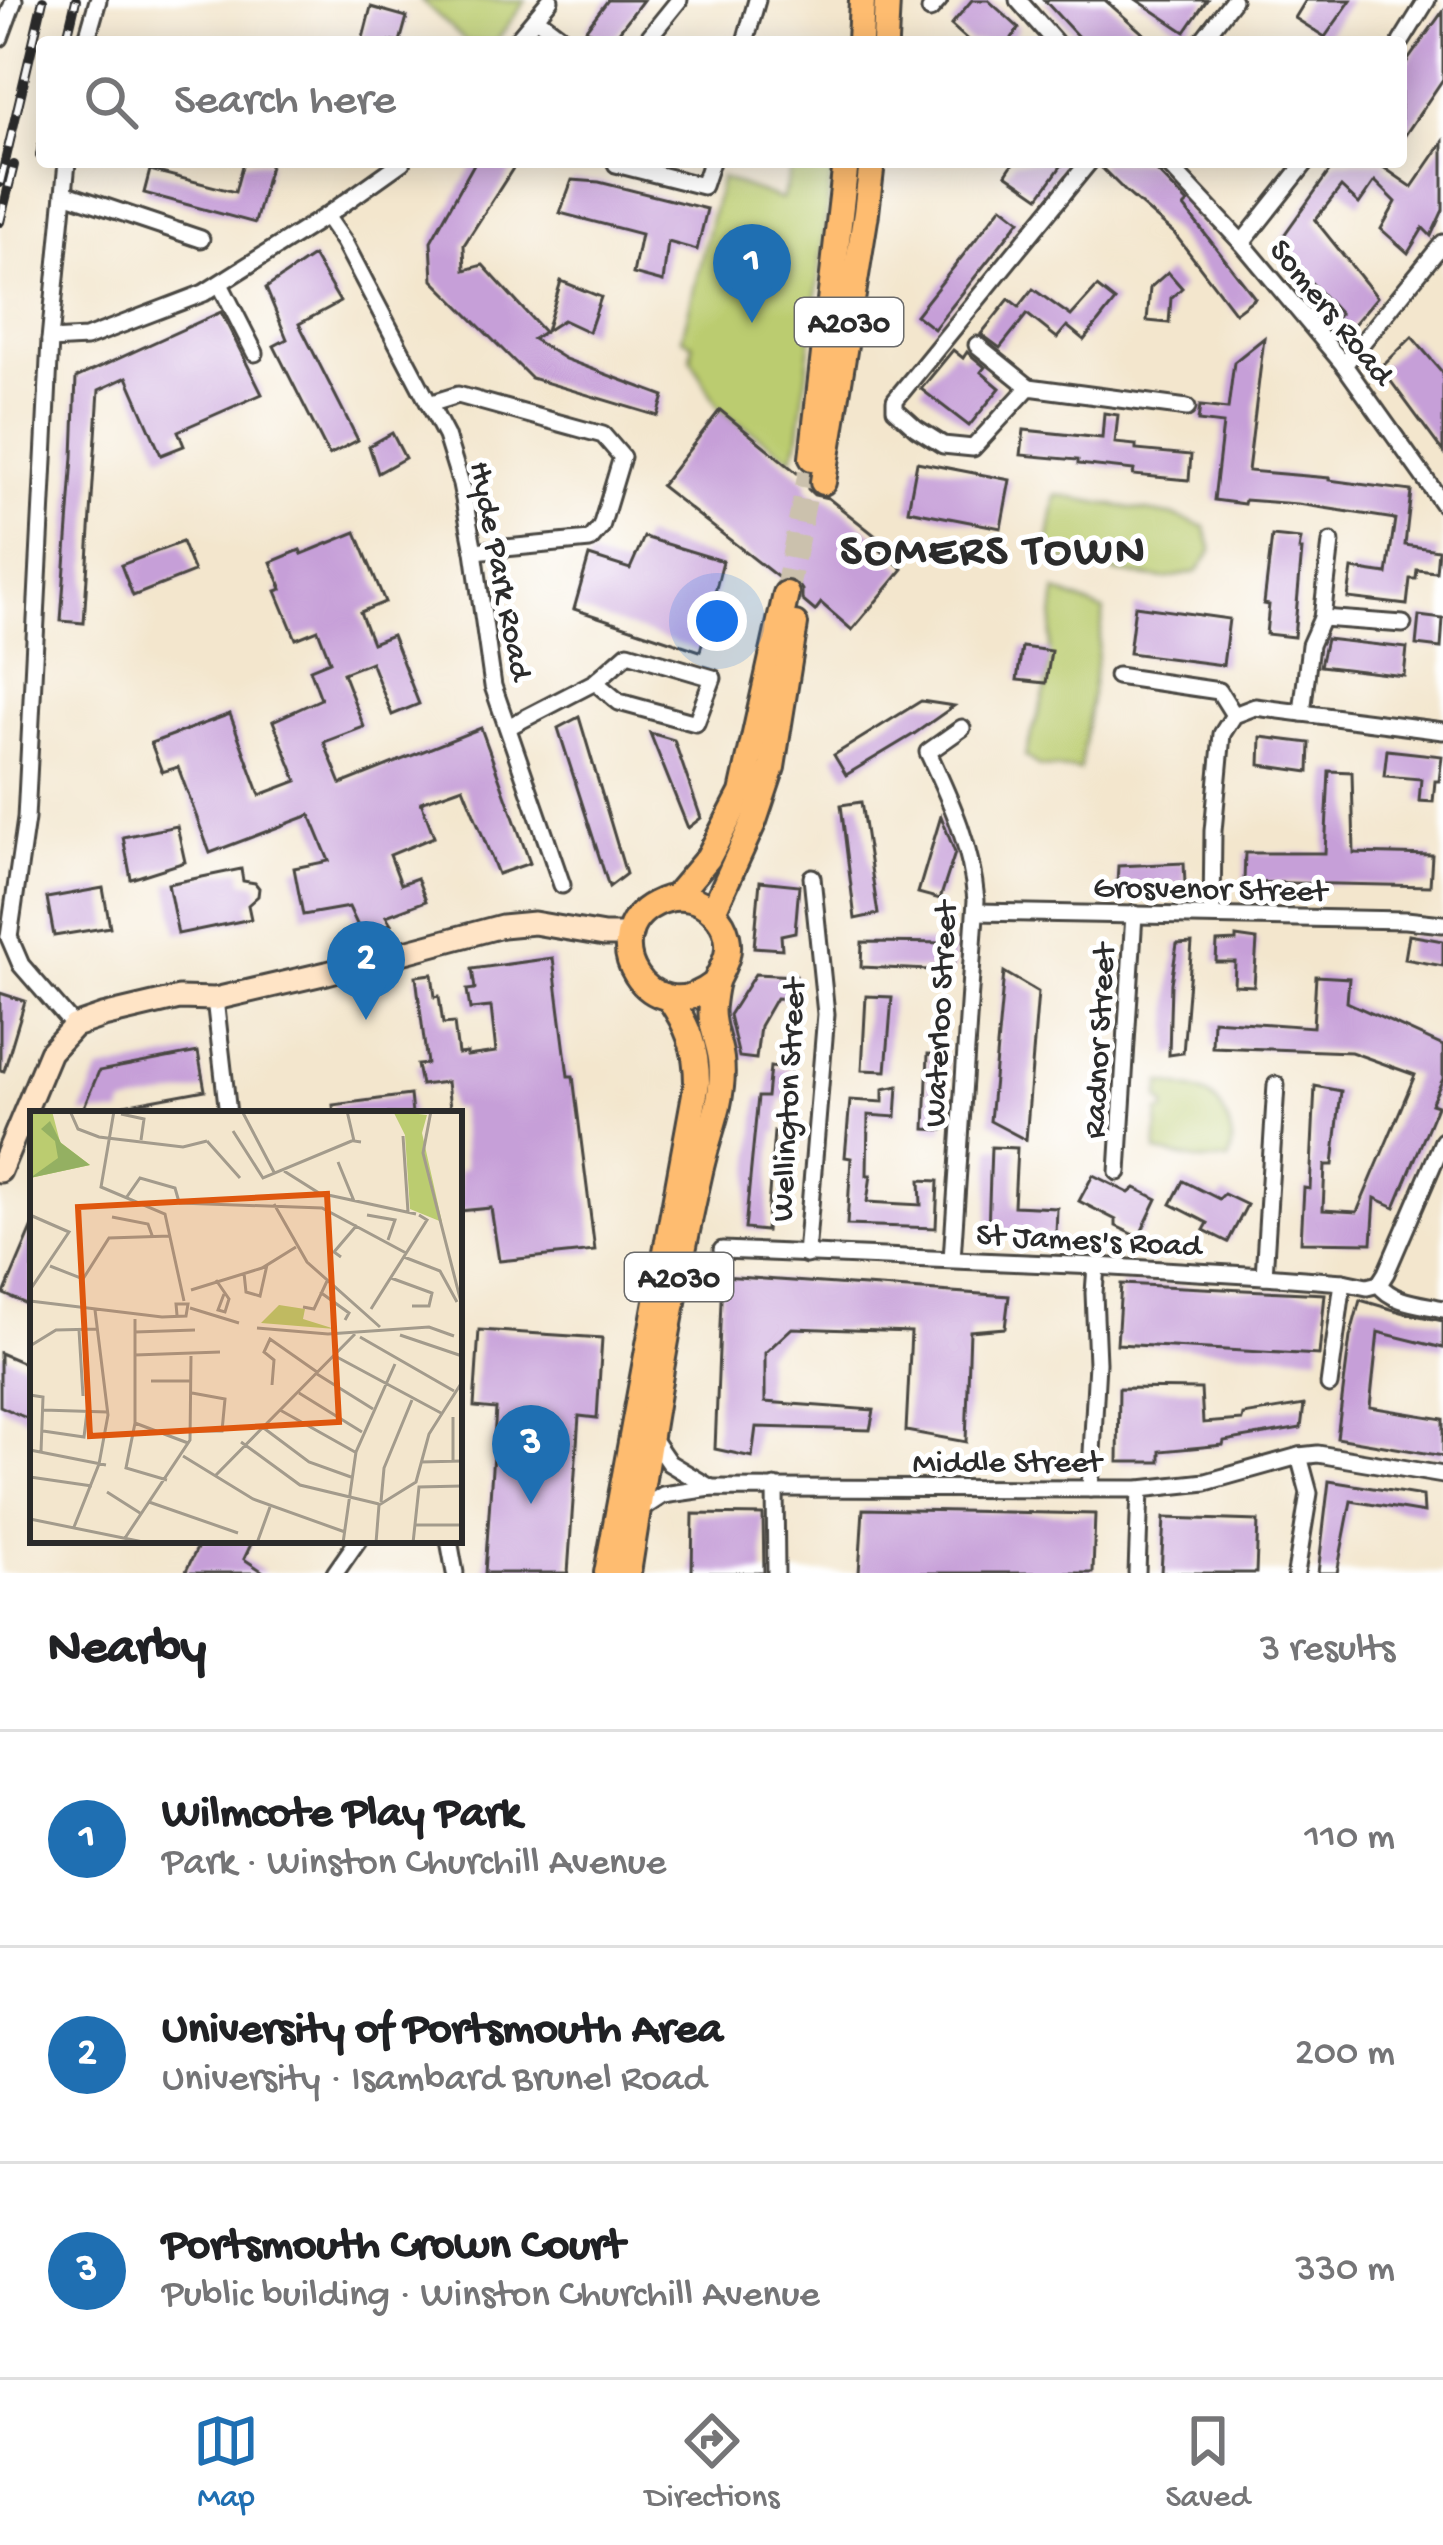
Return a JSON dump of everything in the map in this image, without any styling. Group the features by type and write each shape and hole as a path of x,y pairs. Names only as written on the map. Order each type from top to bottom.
{"main road":[{"path":"860,36 862,0"},
{"path":"885,36 887,0"},
{"name":"A2030","path":"845,168 816,477 871,168"},
{"path":"675,897 708,858 742,793 793,599 772,767 754,821 712,911"},
{"path":"675,897 712,911 724,926 728,952 714,983 704,992 681,999 645,987 632,970 627,952 633,924 646,908 675,897"},
{"name":"A2030","path":"628,1573 699,1178 719,1101 722,1063 711,1013 714,983"},
{"name":"A2030","path":"608,1573 697,1083 690,1033 669,998"}],"street":[{"path":"0,38 14,0"},
{"path":"88,36 98,0"},
{"path":"520,36 550,0"},
{"path":"650,36 679,0"},
{"path":"748,36 757,0"},
{"path":"1205,36 1232,0"},
{"path":"1405,36 1426,0"},
{"path":"1022,2 1045,36"},
{"path":"536,18 560,36"},
{"path":"66,168 50,340 26,819 4,938 74,1026"},
{"path":"50,340 86,338 220,284 394,168"},
{"path":"632,168 703,186 709,168"},
{"path":"1029,388 973,448 944,445 895,409 896,400 1084,168"},
{"name":"Somers Road","path":"1172,168 1344,365 1441,497"},
{"path":"1242,243 1301,168"},
{"path":"64,193 201,239"},
{"name":"Hyde Park Road","path":"326,216 446,436 474,551 493,686 562,885"},
{"path":"1344,365 1443,243"},
{"path":"220,284 255,353"},
{"path":"977,345 1029,388 1186,408"},
{"path":"429,404 458,394 603,435 622,458 602,527 590,540 474,551"},
{"path":"1302,713 1310,645 1322,618 1331,542"},
{"path":"1322,618 1402,624"},
{"path":"508,728 595,682 628,653 712,678 696,723 619,702 595,682"},
{"path":"1117,676 1219,691 1234,715"},
{"path":"1212,915 1213,831 1222,734 1234,715 1255,707 1443,731"},
{"name":"Waterloo Street","path":"952,1259 976,912 964,832 928,752 962,728"},
{"name":"Wellington Street","path":"806,1255 826,1014 812,877"},
{"name":"Grosvenor Street","path":"976,912 1443,923"},
{"name":"Radnor Street","path":"1118,1172 1134,914"},
{"path":"0,1171 50,1052 74,1026 179,998 215,999 327,973 502,926 534,922 631,935"},
{"path":"215,999 228,1111"},
{"path":"1264,1276 1276,1084"},
{"path":"1379,1284 1443,1141"},
{"name":"St James's Road","path":"722,1250 1096,1266 1367,1287 1379,1284 1395,1297 1443,1309"},
{"path":"1090,1489 1097,1363 1096,1266"},
{"path":"1329,1385 1342,1282"},
{"path":"650,1436 669,1463 711,1488"},
{"path":"1296,1573 1309,1492 1299,1456 1318,1454 1443,1475"},
{"name":"Middle Street","path":"638,1512 664,1495 711,1488 1140,1490 1206,1482 1299,1456"},
{"path":"776,1487 776,1573"},
{"path":"1137,1573 1140,1490"},
{"path":"335,1573 356,1543"},
{"path":"450,1543 455,1573"}],"green space":[{"path":"421,0 526,0 500,36 460,36"},
{"path":"791,168 832,168 798,442 792,458 720,410 691,359 693,344 682,338 721,178 782,200"},
{"path":"1056,495 1175,516 1205,527 1212,551 1197,572 1165,579 1046,557"},
{"path":"1056,591 1104,611 1080,770 1040,767 1025,756 1045,692"},
{"path":"1162,1082 1206,1094 1221,1107 1232,1139 1228,1160 1202,1161 1156,1152 1159,1112 1166,1105 1159,1099"}],"building":[{"path":"608,0 643,0 616,36 595,36 586,29"},
{"path":"972,0 988,0 1019,28 1013,36 963,36 951,25"},
{"path":"1044,0 1105,0 1146,36 1077,36"},
{"path":"1137,0 1207,0 1185,32"},
{"path":"1306,0 1351,0 1326,36 1295,18"},
{"path":"371,7 407,17 402,36 364,36"},
{"path":"1443,11 1443,79 1407,132 1407,62"},
{"path":"1443,142 1443,210 1431,236 1423,228 1408,253 1381,229 1396,202 1375,181 1359,204 1341,187 1315,220 1377,297 1350,329 1277,245 1332,168 1384,168 1412,187"},
{"path":"241,168 269,168 255,223 144,193 150,170 235,192"},
{"path":"472,168 513,168 464,245 465,270 483,265 544,332 533,339 565,359 664,396 658,416 531,378 433,280 431,241"},
{"path":"1010,168 1060,168 1039,197 1006,174"},
{"path":"1102,168 1154,168 1188,203 1184,207 1255,298 1235,313 1174,233"},
{"path":"572,180 599,182 707,209 697,250 668,242 663,282 633,274 641,234 560,213"},
{"path":"1002,206 1020,220 934,329 916,315"},
{"path":"313,256 340,302 299,324 358,440 329,455 274,346 287,339 266,288"},
{"path":"1168,272 1182,288 1171,298 1169,323 1147,321 1150,288"},
{"path":"561,281 601,297 589,332 563,320 546,331"},
{"path":"1097,287 1115,301 1084,340 1067,326 1057,338 1027,314 1000,348 981,334 1009,299 1019,307 1033,289 1071,316"},
{"path":"221,312 262,394 178,431 184,446 161,455 127,377 99,390 84,623 61,621 76,378"},
{"path":"1412,337 1443,373 1443,452 1381,368"},
{"path":"1264,338 1248,471 1411,491 1405,545 1438,550 1436,572 1417,570 1416,579 1410,579 1407,605 1348,598 1352,569 1387,574 1395,519 1298,504 1214,500 1223,424 1198,421 1200,406 1228,409 1234,362"},
{"path":"953,350 963,358 967,352 1000,388 969,426 921,389"},
{"path":"720,410 807,481 814,495 828,498 877,537 872,543 903,569 852,630 821,603 815,611 802,600 796,581 780,579 661,486"},
{"path":"1104,413 1118,415 1115,443 1136,445 1136,450 1191,455 1189,480 1021,455 1024,430 1102,438"},
{"path":"392,433 405,458 378,473 369,446"},
{"path":"917,462 1010,480 1001,528 908,510"},
{"path":"356,532 385,602 360,612 372,643 392,635 419,704 392,715 371,662 343,673 364,727 324,742 341,784 481,728 530,863 498,874 463,787 421,802 434,837 390,855 401,884 417,878 426,901 386,916 391,924 361,933 349,907 303,915 294,868 329,861 310,815 210,853 178,767 162,772 151,743 230,714 260,795 297,781 273,721 321,699 310,669 330,661 318,630 296,639 276,591 282,589 271,562"},
{"path":"1272,536 1301,539 1294,637 1266,634 1269,605 1264,604"},
{"path":"644,537 723,561 700,651 574,609 589,556 630,569"},
{"path":"182,542 194,572 133,596 121,565"},
{"path":"1135,606 1229,619 1223,665 1129,653"},
{"path":"1419,616 1443,619 1441,648 1416,645"},
{"path":"1326,639 1407,648 1404,676 1320,666"},
{"path":"1022,647 1051,651 1046,683 1017,680"},
{"path":"921,701 954,706 846,775 834,755"},
{"path":"579,717 626,874 609,887 558,728"},
{"path":"650,733 674,740 701,818 688,828"},
{"path":"1261,737 1310,743 1309,772 1260,765"},
{"path":"1387,750 1442,756 1433,802 1419,801 1421,779 1384,776"},
{"path":"1329,771 1352,772 1354,853 1432,855 1430,886 1244,882 1245,853 1325,853"},
{"path":"861,802 878,914 855,919 841,805"},
{"path":"941,816 955,853 940,899 918,893"},
{"path":"177,826 185,862 131,879 123,837"},
{"path":"1184,863 1185,884 1117,885 1118,866"},
{"path":"241,869 243,881 259,888 248,905 251,919 178,934 168,884"},
{"path":"760,881 799,885 795,932 781,935 782,949 754,947"},
{"path":"103,888 110,927 54,936 47,898"},
{"path":"1409,935 1443,941 1443,966 1405,959"},
{"path":"1236,937 1257,940 1254,986 1234,985 1235,962 1216,962 1217,942 1236,941"},
{"path":"862,942 955,943 953,971 861,967"},
{"path":"1192,943 1183,1053 1169,1055 1177,944"},
{"path":"553,958 595,1251 499,1261 491,1208 462,1211 462,1111 450,1108 447,1082 421,1085 417,1065 427,1064 416,976 432,974 443,1024 454,1023 458,1054 496,1052 491,1007 470,1009 467,990 475,989 472,969"},
{"path":"1004,972 1038,992 1026,1140 990,1121"},
{"path":"755,974 796,976 796,999 776,998 760,1026 756,1059 739,1057 729,1015"},
{"path":"1316,976 1349,978 1347,1002 1443,1046 1443,1079 1431,1104 1437,1106 1395,1207 1375,1198 1372,1243 1301,1242 1304,1188 1310,1189 1315,1086 1341,1091 1333,1165 1325,1165 1323,1210 1357,1212 1415,1075 1351,1052 1212,1047 1213,1020 1313,1027"},
{"path":"0,993 25,1001 4,1071 0,1070"},
{"path":"866,996 892,997 886,1071 862,1070"},
{"path":"198,1052 205,1090 124,1105 122,1111 82,1111 99,1071"},
{"path":"928,1054 947,1055 943,1130 925,1129"},
{"path":"770,1067 791,1069 788,1099 781,1099 778,1133 774,1132 766,1231 745,1229 758,1097 767,1097"},
{"path":"898,1086 896,1117 868,1115 867,1175 871,1175 867,1202 921,1205 920,1180 938,1181 936,1228 847,1225 851,1158 845,1157 850,1100 883,1102 883,1089"},
{"path":"410,1095 412,1111 334,1111 333,1105"},
{"path":"991,1147 1017,1148 1014,1206 1057,1208 1056,1235 988,1231"},
{"path":"1093,1175 1129,1193 1135,1188 1157,1199 1139,1237 1079,1201"},
{"path":"1183,1181 1219,1199 1224,1194 1247,1205 1228,1242 1204,1230 1208,1223 1171,1204"},
{"path":"30,1233 30,1306 4,1294"},
{"path":"722,1276 1009,1296 1005,1328 970,1331 966,1442 906,1431 911,1332 792,1328 765,1353 765,1402 874,1410 870,1430 756,1427 752,1457 715,1449"},
{"path":"1121,1284 1325,1294 1319,1355 1117,1344"},
{"path":"1360,1300 1443,1321 1443,1348 1378,1332 1370,1407 1443,1419 1443,1456 1337,1438 1350,1337"},
{"path":"479,1330 602,1338 597,1418 579,1416 568,1573 485,1573 496,1409 474,1407"},
{"path":"0,1353 30,1366 30,1420 0,1406"},
{"path":"1119,1388 1201,1389 1203,1423 1242,1420 1243,1415 1304,1405 1301,1428 1224,1441 1223,1445 1160,1451 1160,1462 1118,1462"},
{"path":"1329,1481 1423,1496 1424,1513 1351,1501 1337,1573 1318,1573"},
{"path":"863,1509 1095,1514 1093,1573 859,1573"},
{"path":"693,1514 763,1515 764,1573 692,1573"},
{"path":"1164,1518 1258,1521 1256,1573 1161,1573"},
{"path":"200,1543 252,1543 244,1559 265,1573 185,1573"}],"tunnel":[{"path":"786,594 810,472"}],"railway":[{"path":"0,183 43,0"},
{"path":"67,36 76,0"},
{"path":"0,222 14,165"}],"place":[{"name":"Wilmcote Play Park","path":"752,323"},
{"name":"University of Portsmouth Area","path":"366,1020"},
{"name":"Portsmouth Crown Court","path":"531,1504"}],"district":[{"name":"SOMERS TOWN","path":"994,546"}]}
